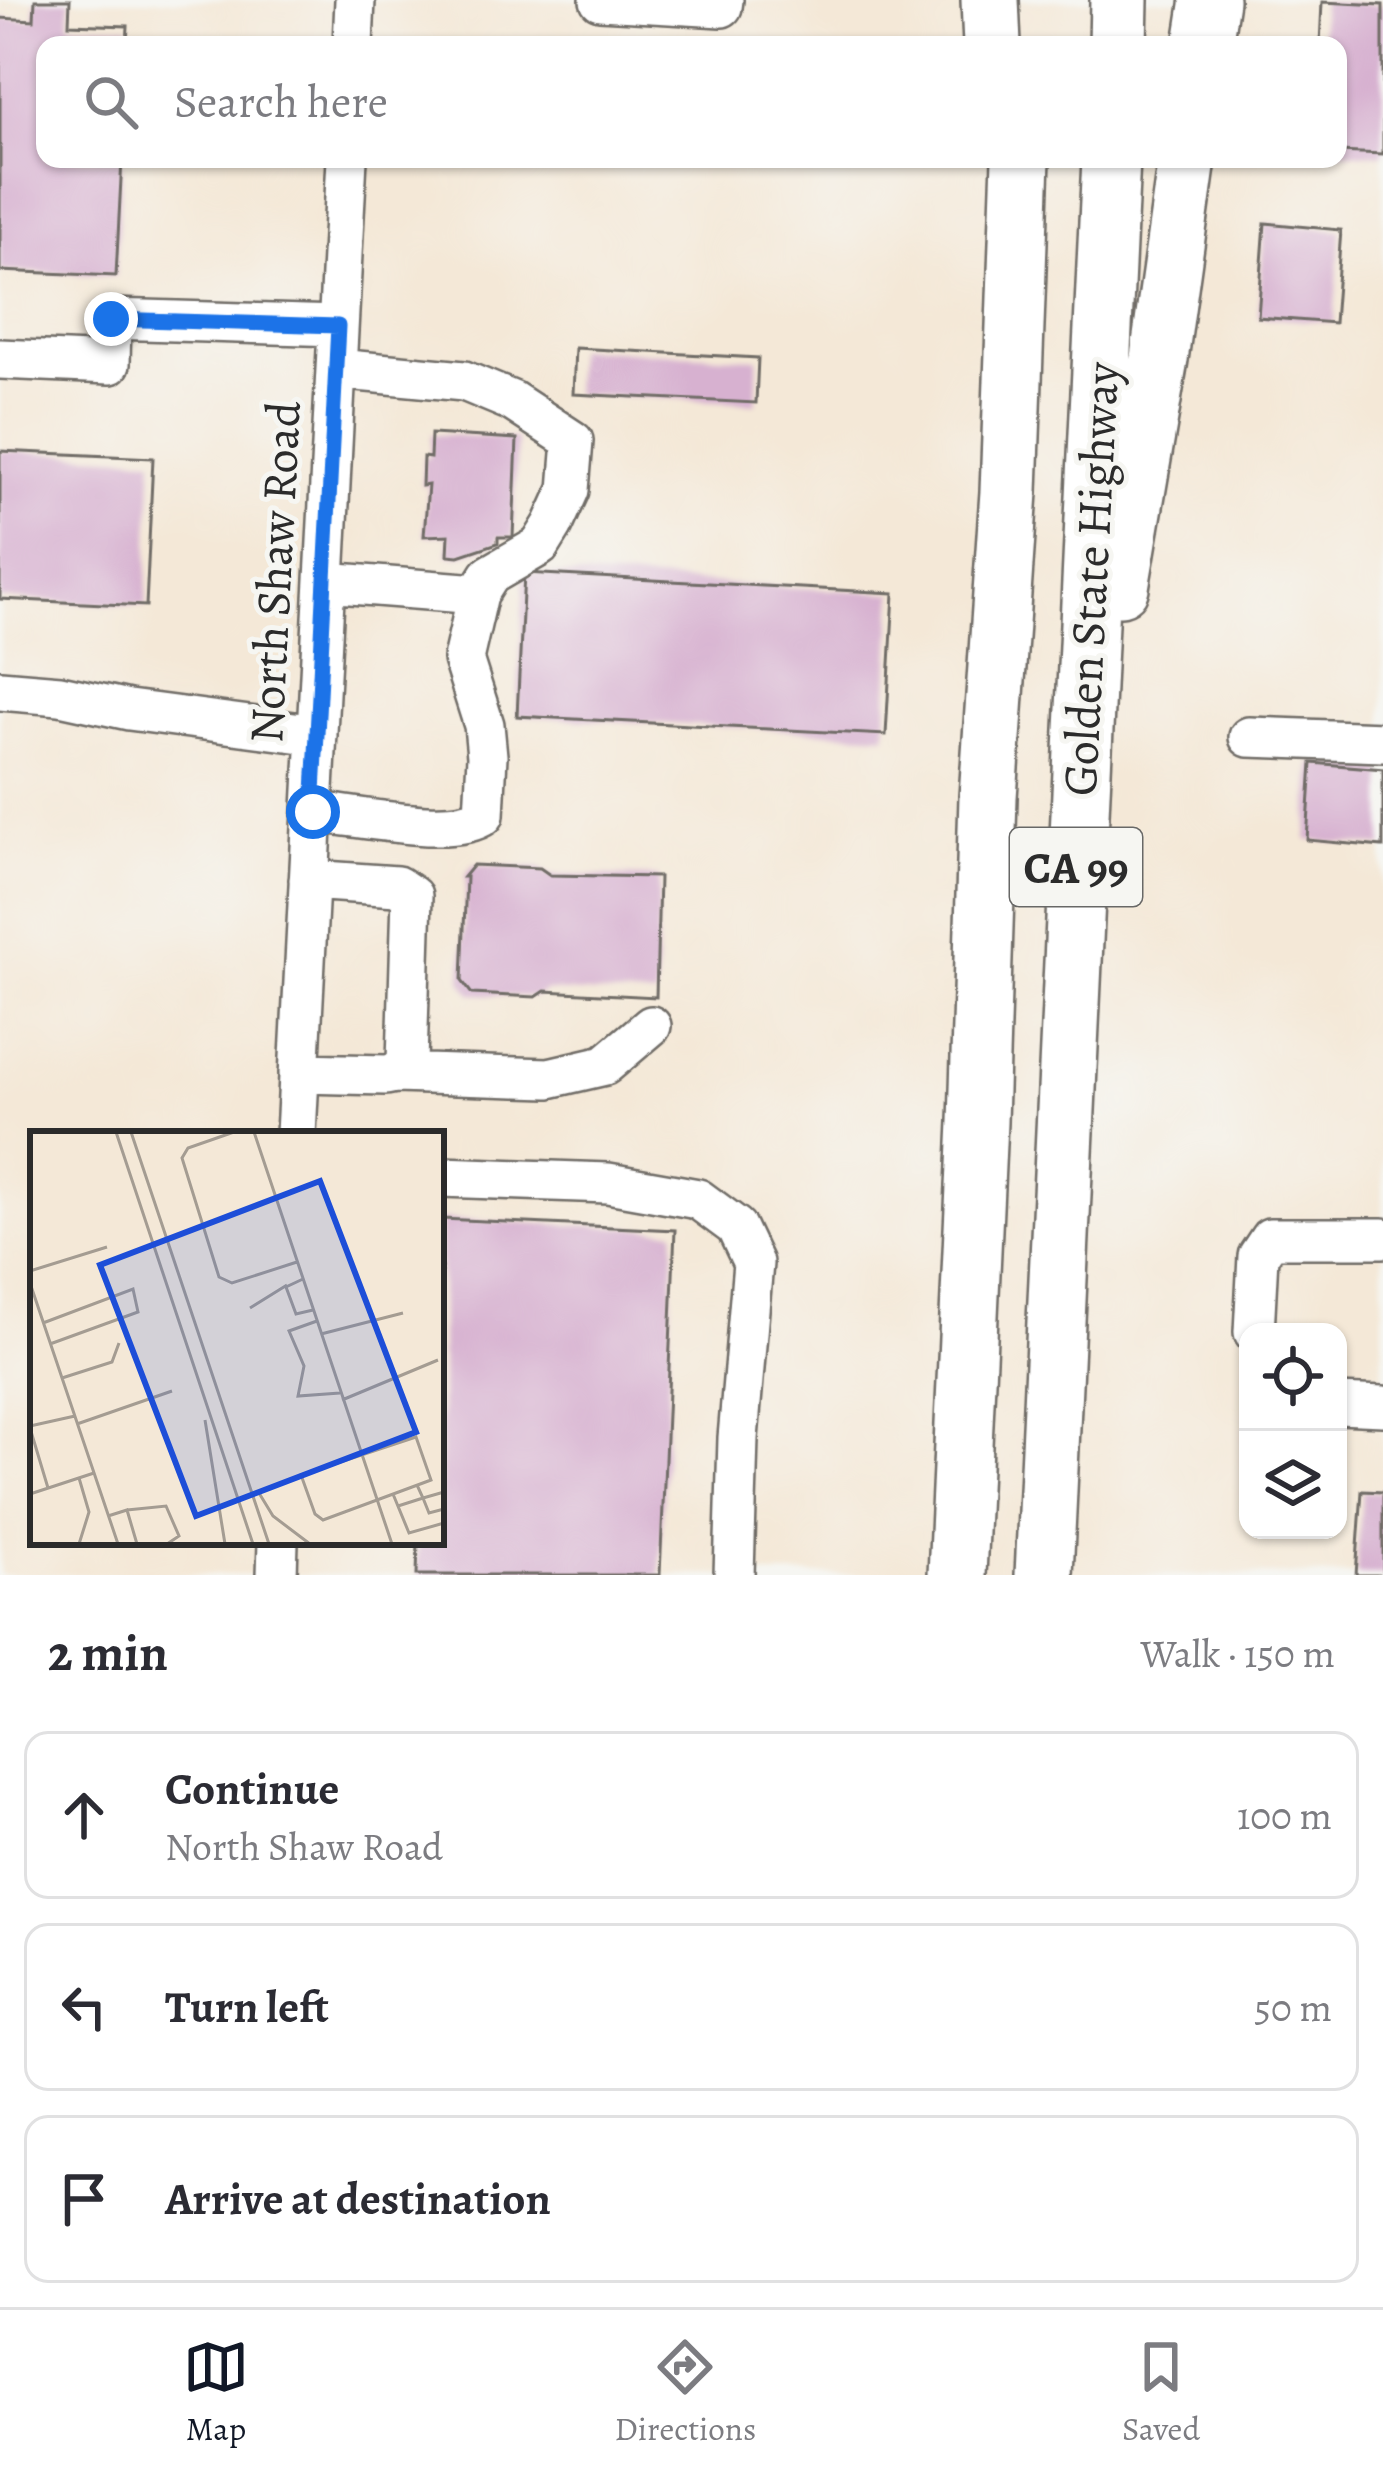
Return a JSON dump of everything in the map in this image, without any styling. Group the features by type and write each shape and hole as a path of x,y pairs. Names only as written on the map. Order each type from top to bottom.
{"highway":[{"path":"990,0 992,36"},
{"path":"1025,36 1027,0"},
{"path":"1118,36 1119,0"},
{"path":"1204,36 1210,0"},
{"path":"996,168 1009,492"},
{"name":"Golden State Highway","path":"956,1575 988,797 1009,492 1021,168"},
{"name":"Golden State Highway","path":"1044,1575 1111,168"},
{"path":"1078,827 1160,359 1186,168"}],"street":[{"path":"353,36 355,0"},
{"path":"601,0 722,7 723,0"},
{"name":"North Shaw Road","path":"296,1131 347,168"},
{"path":"0,359 110,364 111,319 338,326"},
{"path":"313,812 430,824 472,824 484,815 484,725 463,659 478,594 490,574 540,546 553,526 569,490 573,442 512,401 464,381 336,369"},
{"path":"325,582 478,594"},
{"path":"0,691 60,695 129,710 317,735"},
{"path":"1250,737 1383,742"},
{"path":"309,880 397,886 412,896 407,1063 396,1073"},
{"path":"299,1072 549,1078 605,1065 651,1025"},
{"path":"444,1177 608,1183 698,1199 736,1227 753,1264 738,1438 734,1575"},
{"path":"1254,1323 1258,1256 1270,1238 1383,1238"},
{"path":"1347,1404 1383,1406"},
{"path":"277,1575 278,1545"}],"building":[{"path":"35,0 70,0 69,24 128,26 127,36 36,36 36,168 122,168 116,276 0,271 0,18 34,20"},
{"path":"1322,2 1383,5 1383,154 1347,152 1347,36 1320,36"},
{"path":"1265,223 1341,230 1334,323 1258,317"},
{"path":"575,348 758,358 756,403 573,394"},
{"path":"431,434 517,439 513,537 498,537 498,543 459,556 448,555 449,535 424,536 428,485 422,486 423,457 430,458"},
{"path":"0,451 153,458 146,606 0,599"},
{"path":"524,573 894,593 886,735 517,716"},
{"path":"1312,763 1383,769 1383,847 1307,840"},
{"path":"473,865 540,868 550,875 659,877 656,997 545,991 536,997 472,994 462,981 463,877"},
{"path":"444,1219 675,1230 660,1575 417,1575 418,1545 444,1545"},
{"path":"1362,1491 1383,1492 1383,1575 1356,1575"}],"route":[{"path":"111,319 338,326 313,812"}]}
